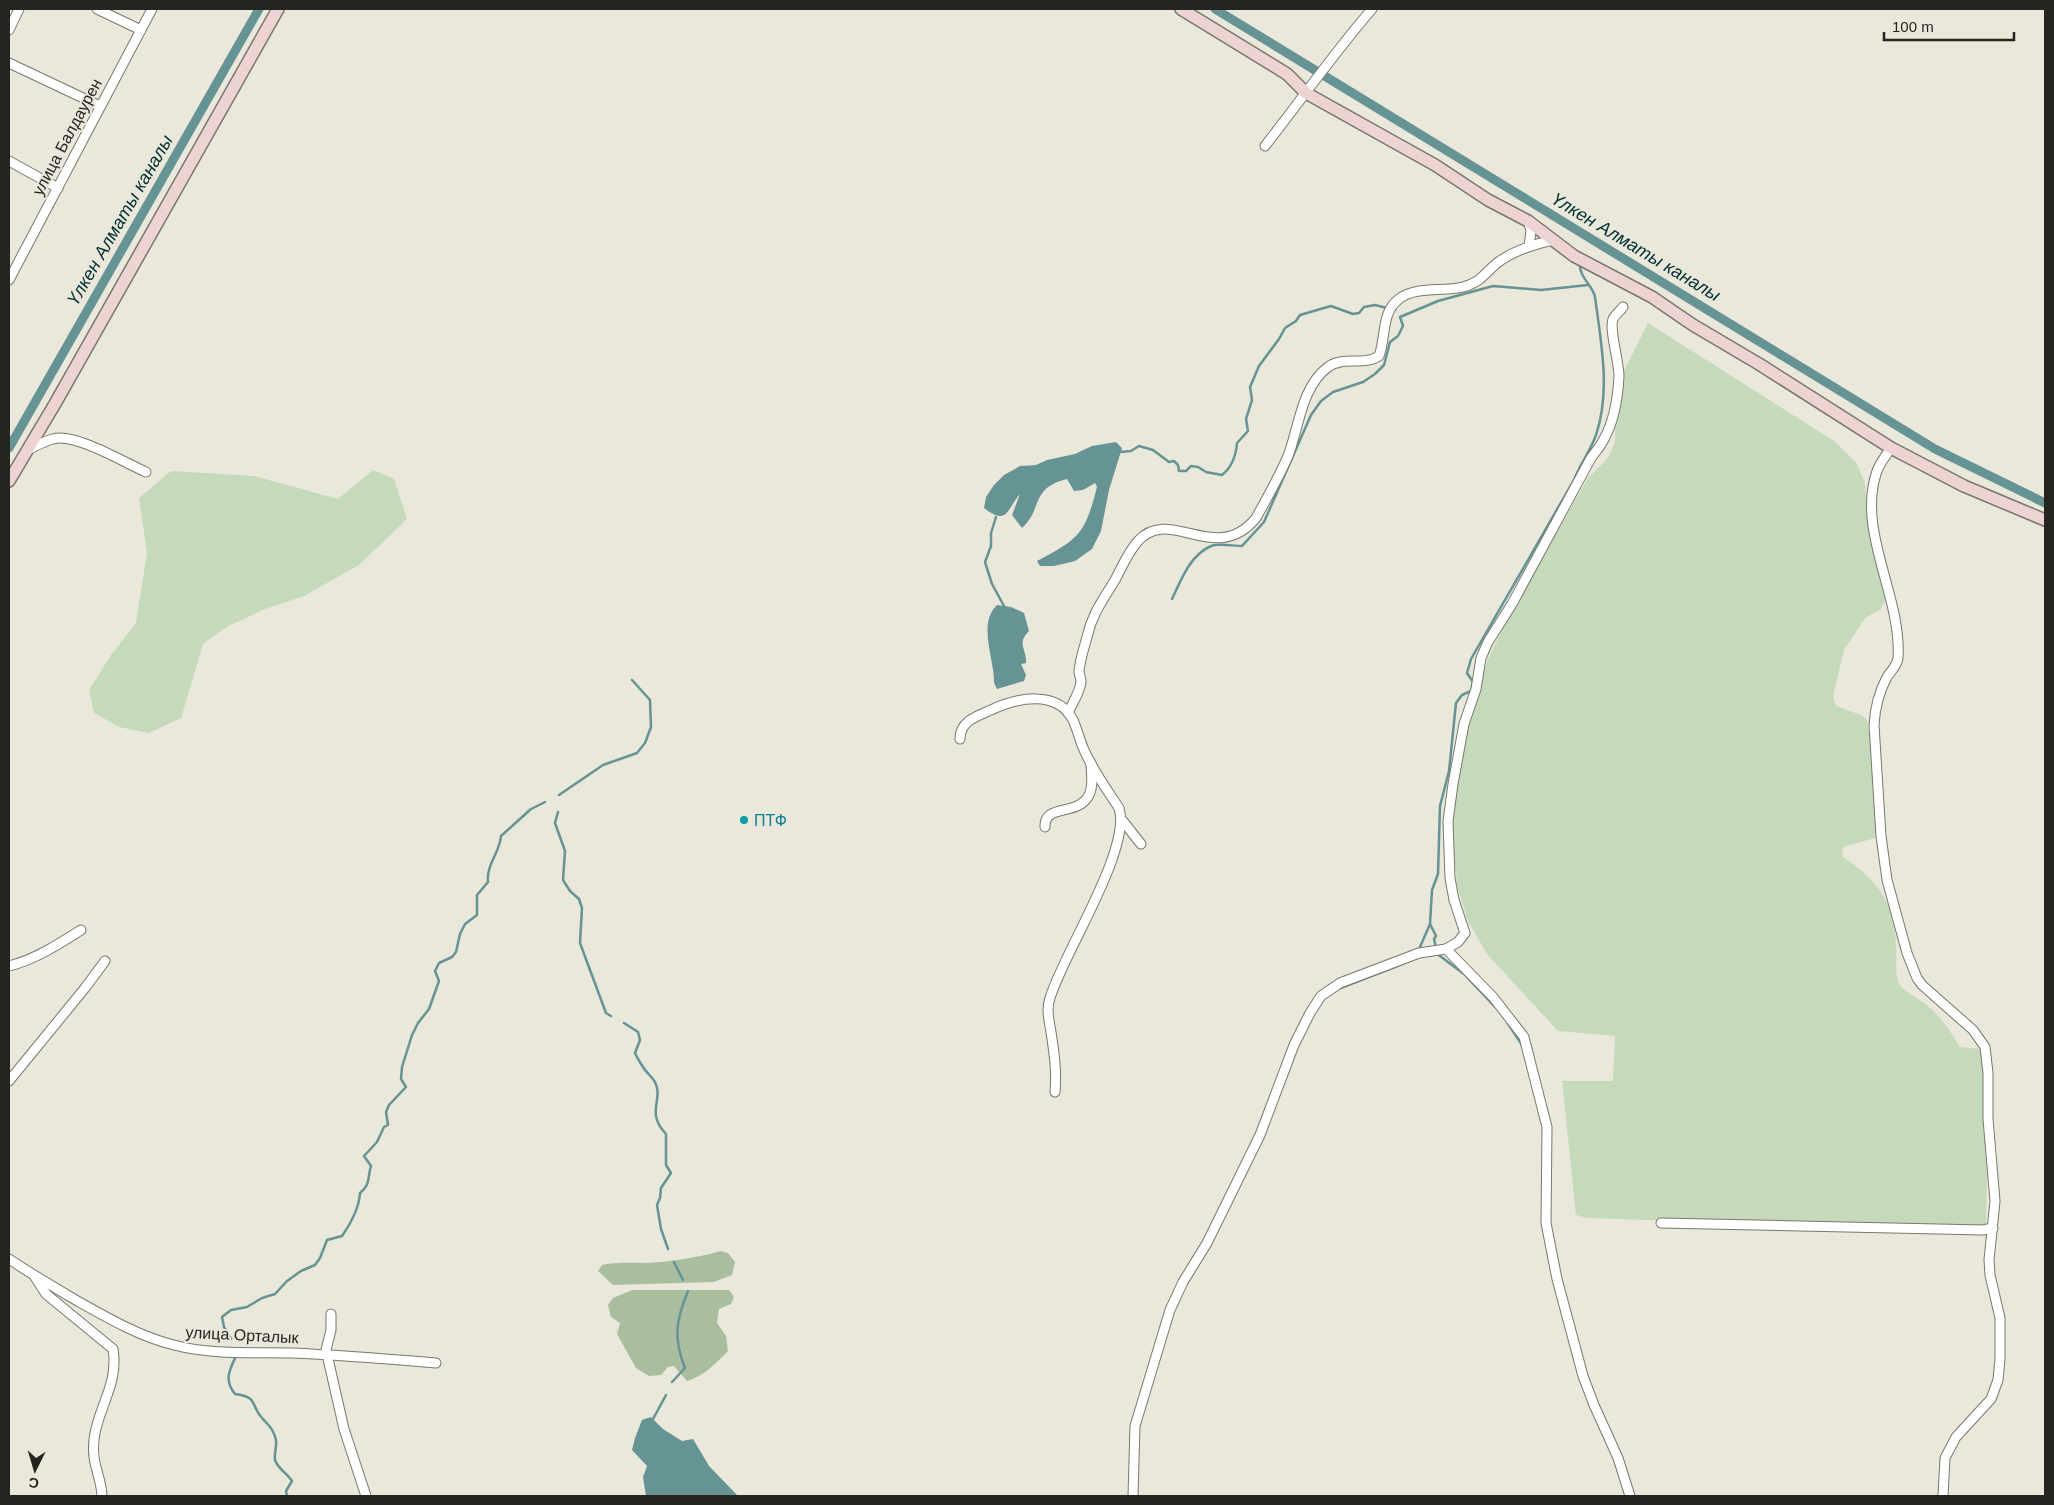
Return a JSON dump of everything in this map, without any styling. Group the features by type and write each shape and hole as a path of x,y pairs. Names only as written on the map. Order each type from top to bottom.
{"street":[{"path":"97,9 141,30"},
{"name":"улица Балдаурен","path":"9,280 152,9"},
{"path":"9,481 278,9"},
{"path":"1181,9 1488,200 1528,221 1596,269 1652,297 1693,325 1759,364 1891,448 1964,486 2045,520"},
{"path":"1265,146 1325,66 1372,9"},
{"path":"9,30 15,10"},
{"path":"9,64 100,106"},
{"path":"9,161 58,188"},
{"path":"1528,221 1531,231 1529,246"},
{"path":"1068,713 1081,682 1079,672 1093,615 1139,540 1152,530 1159,529 1172,529 1217,539 1226,538 1234,536 1251,524 1256,518 1288,456 1310,389 1323,371 1332,364 1364,361 1379,356 1383,332 1390,309 1399,298 1410,293 1473,284 1483,278 1497,264 1529,246 1554,240"},
{"path":"1133,1496 1135,1426 1170,1310 1183,1282 1207,1243 1260,1135 1294,1045 1310,1013 1321,996 1340,983 1419,953 1446,949 1458,942 1465,933 1454,900 1450,878 1448,821 1464,724 1476,689 1481,658 1488,642 1512,604 1591,458 1604,440 1616,400 1619,375 1615,342 1611,329 1613,319 1623,307"},
{"path":"28,450 54,438 65,438 91,446 146,472"},
{"path":"1891,448 1878,470 1870,513 1894,619 1898,658 1896,665 1882,688 1875,713 1874,725 1884,864 1892,903 1907,953 1917,978 1922,985 1973,1030 1985,1047 1988,1073 1988,1119 1995,1200 1989,1260 1990,1275 2000,1318 1998,1380 1990,1399 1956,1437 1945,1458 1943,1496"},
{"path":"960,739 960,732 967,722 993,709 1023,700 1038,698 1054,702 1068,713 1072,719 1091,763 1119,808 1122,820 1141,844"},
{"path":"1045,827 1048,816 1055,812 1078,808 1089,796 1092,786 1091,763"},
{"path":"1055,1092 1056,1067 1048,1010 1049,1000 1058,975 1092,908 1119,836 1122,820"},
{"path":"9,966 22,963 63,942 81,930"},
{"path":"1446,949 1493,997 1524,1037 1547,1127 1546,1223 1557,1279 1583,1376 1618,1458 1630,1496"},
{"path":"9,1081 105,961"},
{"path":"1661,1224 1851,1229 1983,1230 1993,1228"},
{"name":"улица Орталык","path":"9,1259 35,1277 126,1328 171,1345 227,1351 328,1355 436,1363"},
{"path":"35,1277 46,1294 113,1349 114,1367 111,1388 94,1436 93,1464 102,1496"},
{"path":"331,1314 332,1322 326,1350 344,1429 366,1496"}],"green space":[{"path":"1648,323 1834,441 1856,462 1865,483 1868,519 1885,600 1881,609 1865,618 1844,650 1833,696 1836,706 1861,715 1867,720 1877,819 1875,838 1843,847 1842,856 1865,874 1888,904 1895,930 1898,981 1908,993 1934,1012 1960,1047 1980,1049 1983,1053 1987,1176 1986,1227 1733,1223 1587,1218 1576,1215 1562,1081 1613,1081 1615,1036 1558,1031 1487,954 1468,921 1457,886 1452,824 1464,745 1487,661 1507,620 1588,478 1608,458 1615,442 1615,416 1624,371"},
{"path":"373,470 394,479 407,519 359,565 304,596 265,609 228,626 203,644 181,718 149,733 119,727 94,713 89,690 111,655 136,623 147,553 139,498 171,471 254,476 338,499"},
{"path":"721,1251 728,1253 735,1262 732,1275 714,1282 613,1285 598,1271 602,1265 608,1264 673,1261"},
{"path":"632,1290 729,1290 734,1297 731,1304 719,1309 717,1323 726,1336 728,1351 704,1373 687,1381 674,1366 668,1367 661,1375 649,1376 636,1368 617,1334 620,1323 611,1317 608,1305 613,1298"}],"water":[{"path":"1116,442 1122,448 1109,490 1101,531 1092,549 1075,561 1054,566 1040,566 1037,561 1062,547 1084,525 1093,503 1097,487 1095,483 1083,490 1074,491 1067,479 1055,483 1042,493 1033,514 1022,528 1012,515 1020,494 1006,514 1002,516 998,516 984,508 986,497 994,485 1004,475 1020,466 1036,465 1047,460 1075,454 1092,446"},
{"path":"997,605 1011,607 1024,613 1029,631 1023,640 1026,663 1021,664 1026,675 1024,681 997,689 994,683 988,642 988,622 991,613"},
{"path":"651,1417 663,1429 682,1441 693,1439 709,1466 738,1496 646,1496 643,1477 647,1466 632,1450 642,1420"}],"waterway":[{"name":"Үлкен Алматы каналы","path":"9,448 259,9"},
{"name":"Үлкен Алматы каналы","path":"1215,9 1935,449 2045,503"},
{"path":"1420,951 1430,924 1432,890 1438,874 1440,806 1449,771 1456,703 1462,695 1471,691 1473,682 1467,673 1471,659 1574,480 1594,441 1601,418 1604,384 1600,332 1594,293 1582,275 1580,267"},
{"path":"1172,599 1183,576 1197,555 1211,546 1242,546 1264,522 1311,415 1321,401 1333,392 1363,382 1384,365 1390,342 1398,336 1403,326 1400,317 1438,301 1493,286 1541,290 1588,285"},
{"path":"1120,452 1131,451 1139,446 1153,450 1169,462 1174,461 1178,465 1179,471 1186,471 1191,466 1198,467 1206,472 1222,475 1233,461 1237,443 1248,431 1246,419 1252,400 1250,387 1259,366 1285,328 1296,321 1300,315 1331,306 1353,314 1359,313 1364,307 1375,305 1387,308"},
{"path":"996,517 991,533 991,546 985,562 992,584 1004,606"},
{"path":"559,795 603,765 637,753 645,743 651,727 650,700 632,680"},
{"path":"231,1339 224,1327 222,1317 231,1310 247,1307 262,1298 275,1294 287,1281 301,1271 315,1265 327,1240 342,1236 354,1216 360,1193 366,1187 371,1166 364,1156 377,1142 384,1127 388,1125 386,1112 389,1105 406,1087 401,1079 402,1067 412,1035 418,1023 429,1009 439,981 435,971 439,963 452,957 456,952 460,934 465,924 477,915 477,895 488,882 489,870 501,836 531,809 545,802"},
{"path":"558,812 555,823 565,851 563,880 570,891 579,899 582,908 580,943 606,1013 611,1016"},
{"path":"1430,924 1436,936 1434,939 1436,948"},
{"path":"1436,953 1464,974 1498,1010"},
{"path":"1338,989 1400,965"},
{"path":"1507,1022 1522,1045"},
{"path":"624,1023 638,1032 640,1040 635,1053 644,1069 655,1082 658,1095 657,1119 666,1134 666,1165 671,1173 661,1188 657,1205 661,1229 668,1249"},
{"path":"674,1262 683,1280"},
{"path":"672,1382 685,1368 681,1357 677,1329 688,1291"},
{"path":"236,1356 229,1375 230,1384 235,1394 251,1399 258,1413 274,1433 276,1440 275,1460 292,1481 286,1491 287,1496"},
{"path":"653,1419 666,1395"}],"place":[{"name":"ПТФ","path":"744,820"}]}
